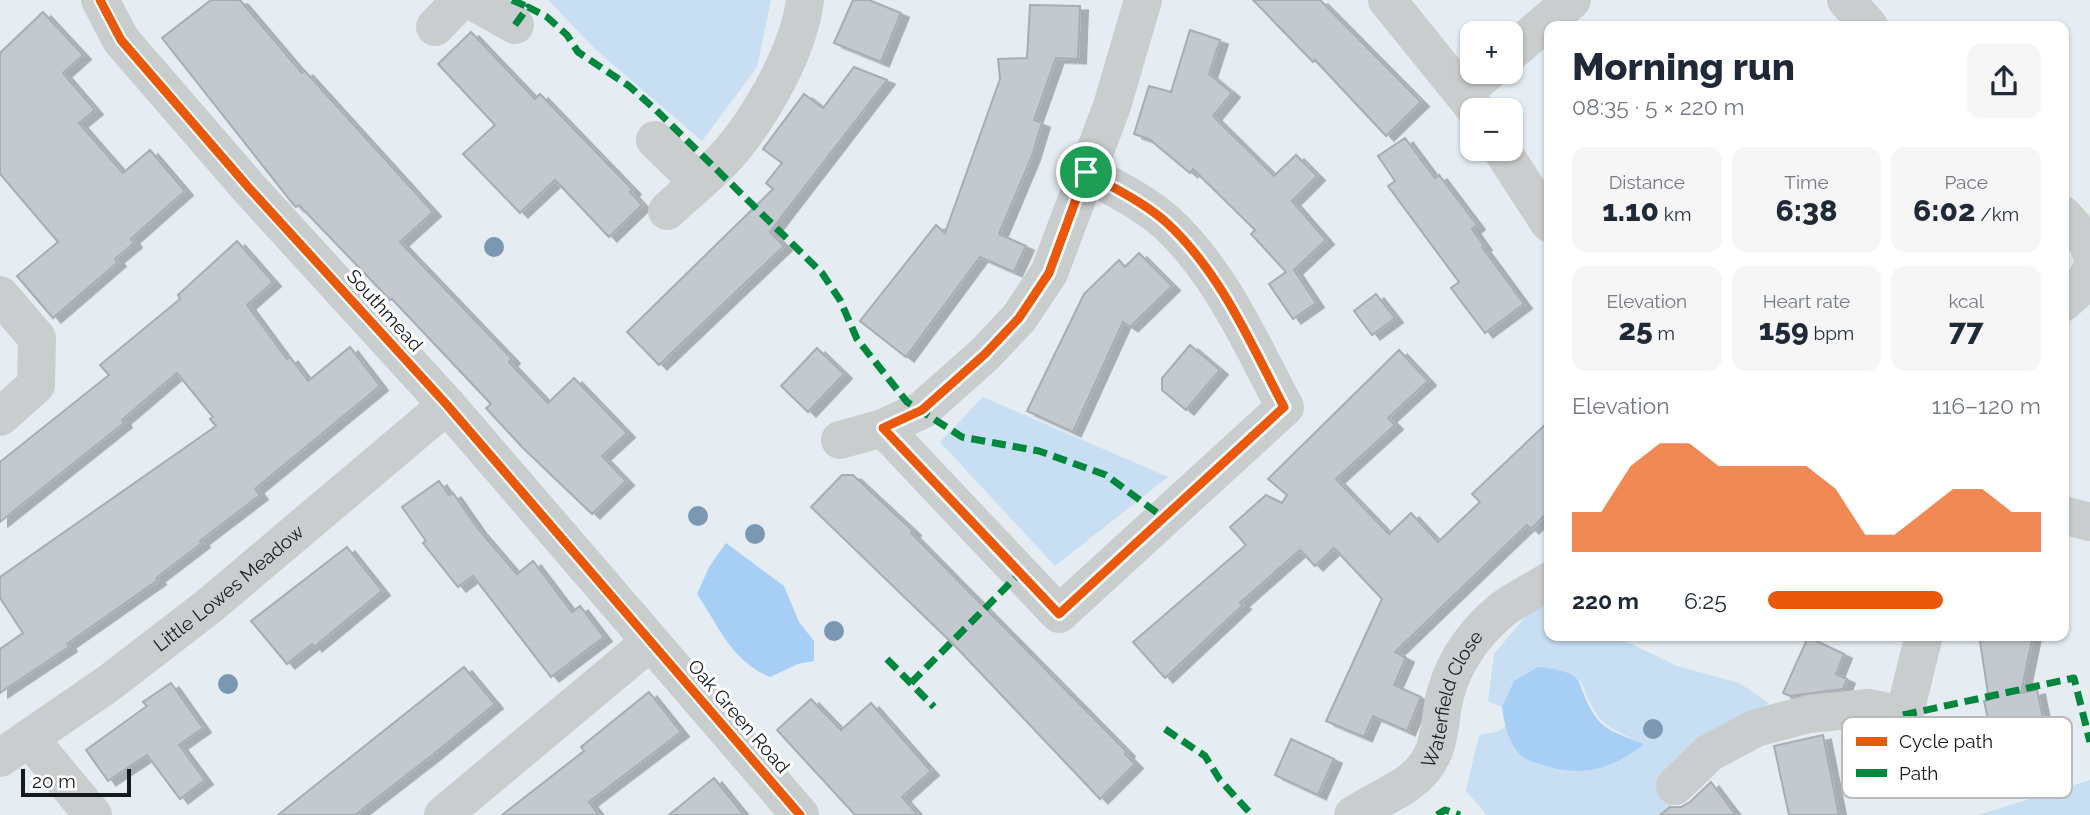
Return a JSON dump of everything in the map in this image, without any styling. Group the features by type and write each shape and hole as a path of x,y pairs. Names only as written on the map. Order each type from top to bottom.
{"street":[{"name":"Southmead","path":"100,0 121,40 249,187 447,405 650,642"},
{"path":"470,0 515,25"},
{"path":"667,211 736,143 766,100 788,55 804,0"},
{"path":"840,440 883,428 922,410 985,354 1019,318 1049,273 1112,106 1143,0"},
{"path":"1387,0 1476,91"},
{"path":"1547,21 1572,0"},
{"path":"1846,0 1865,21"},
{"path":"1523,42 1544,24"},
{"path":"655,140 698,182"},
{"path":"1509,161 1544,215"},
{"path":"883,428 1059,614 1284,407 1238,318 1204,263 1167,222 1137,201 1086,172"},
{"path":"2069,298 2084,284 2084,245"},
{"path":"0,295 37,338 39,359 36,384 0,417"},
{"name":"Little Lowes Meadow","path":"14,748 109,683 209,606 447,405"},
{"path":"2069,517 2090,522"},
{"name":"Waterfield Close","path":"1353,815 1405,786 1422,771 1435,753 1445,693 1458,661 1476,634 1504,608 1544,584"},
{"path":"1675,786 1709,753 1756,728 1809,714 1868,708 1903,715 1922,641"},
{"path":"443,815 650,642"},
{"name":"Oak Green Road","path":"650,642 800,815"},
{"path":"14,748 93,815"}],"shaded area":[{"path":"548,0 771,0 757,67 702,141 596,50"},
{"path":"983,397 1168,477 1055,566 940,442"},
{"path":"1543,596 1544,641 1625,641 1677,666 1739,683 1769,703 1662,773 1673,815 1487,815 1466,791 1479,735 1497,732 1506,726 1513,744 1643,744 1603,722 1581,681 1514,681 1502,707 1488,701 1494,654"},
{"path":"2090,780 2090,815 1978,815 2032,798 2072,798 2072,786"}],"water":[{"path":"726,543 784,586 799,622 814,641 814,661 798,664 770,677 756,670 735,652 697,594 709,567"},
{"path":"1538,667 1555,669 1573,676 1578,680 1599,722 1644,744 1620,760 1583,771 1557,769 1525,758 1511,741 1502,707 1514,681"}],"building":[{"path":"211,0 240,0 302,73 305,71 433,212 400,242 512,359 509,362 548,403 574,378 627,433 602,456 626,481 592,514 522,447 486,408 491,404 392,299 390,300 299,205 296,207 293,204 162,38"},
{"path":"853,0 869,0 901,13 881,62 834,43"},
{"path":"1253,0 1320,0 1421,102 1386,136 1315,60 1313,62"},
{"path":"1030,5 1080,6 1078,59 1056,58 1034,120 1042,123 1032,156 999,234 1026,246 1014,272 980,257 906,357 860,321 936,225 945,233 1000,79 998,59 1027,58"},
{"path":"43,12 83,55 63,73 95,110 79,123 123,173 150,150 185,191 131,239 134,243 115,259 118,262 53,318 17,276 58,242 0,174 0,53"},
{"path":"1190,30 1220,40 1209,74 1232,93 1213,116 1274,176 1296,155 1317,176 1292,201 1326,240 1294,270 1316,303 1293,319 1269,284 1286,272 1251,234 1255,230 1193,169 1190,173 1149,139 1134,134 1149,86 1171,92"},
{"path":"471,32 535,99 540,94 633,190 630,192 642,205 609,237 555,180 520,213 463,154 495,125 438,64"},
{"path":"854,67 887,80 770,232 784,246 659,365 627,332 773,189 766,183 782,163 763,149 804,94 823,108"},
{"path":"1405,138 1435,178 1439,175 1477,225 1472,229 1484,246 1482,247 1524,304 1485,333 1451,288 1459,282 1388,186 1395,181 1378,156"},
{"path":"237,241 273,282 247,305 287,359 290,357 308,381 350,347 380,386 255,489 260,495 200,541 202,543 156,578 158,580 67,644 69,647 0,693 0,649 23,633 0,598 0,577 216,426 210,419 213,417 177,373 122,420 124,423 0,522 0,462 109,375 100,365 180,299 178,295"},
{"path":"1139,253 1172,286 1130,327 1123,322 1073,432 1027,411 1084,294 1119,260 1125,267"},
{"path":"1376,294 1395,318 1372,335 1354,311"},
{"path":"1190,345 1220,370 1186,410 1162,390 1162,378"},
{"path":"817,348 844,374 808,412 781,386"},
{"path":"1399,350 1428,381 1388,418 1395,425 1336,479 1389,534 1411,513 1438,542 1480,502 1472,494 1544,426 1544,516 1531,529 1527,525 1395,652 1406,658 1394,685 1421,697 1407,731 1373,716 1364,737 1326,721 1382,599 1334,548 1315,566 1300,550 1240,603 1243,605 1165,678 1133,642 1246,545 1230,527 1266,495 1282,503 1287,495 1268,479"},
{"path":"842,475 853,475 913,531 911,533 1127,752 1125,754 1135,764 1100,799 954,645 811,507"},
{"path":"439,481 449,495 453,493 479,530 517,574 533,561 572,612 580,606 604,637 551,677 473,576 458,587 423,543 426,541 402,507"},
{"path":"347,547 382,591 314,647 312,644 287,664 251,621"},
{"path":"1806,641 1816,641 1844,654 1836,674 1847,679 1843,689 1790,696 1783,693"},
{"path":"1980,641 2032,641 2021,693 2037,690 2043,717 1988,717 1984,701 1989,700"},
{"path":"464,667 495,704 435,753 355,815 278,815"},
{"path":"171,683 203,728 179,745 205,780 180,799 147,755 108,781 86,750 147,706 143,702"},
{"path":"649,692 681,732 589,802 599,815 502,815 584,751 581,747"},
{"path":"811,699 841,730 871,703 931,771 902,797 918,815 855,815 777,730"},
{"path":"1823,735 1839,815 1789,815 1774,746"},
{"path":"1291,739 1334,759 1318,795 1275,775"},
{"path":"714,778 744,815 669,815"},
{"path":"1711,782 1736,815 1660,815 1670,807 1681,807 1690,802"}],"marked path":[{"path":"512,0 528,7"},
{"path":"515,25 528,7 547,17 567,35 578,52 629,86 655,109 822,273 840,300 857,339 907,402 962,437 1039,451 1106,475 1164,518"},
{"path":"911,683 1020,573"},
{"path":"887,659 934,707"},
{"path":"1903,715 2074,678 2090,742"},
{"path":"1165,729 1205,756 1220,780 1252,815"},
{"path":"1437,815 1445,810 1460,815"}],"cycle path":[{"path":"100,0 121,40 249,188 447,405 800,815"},
{"path":"883,428 1059,614 1285,407 1234,310 1186,243 1148,208 1086,172"}],"route":[{"path":"1086,172 1137,201 1167,222 1204,263 1238,318 1284,407 1059,614 883,428 922,410 985,354 1019,318 1049,273 1086,172"}]}
